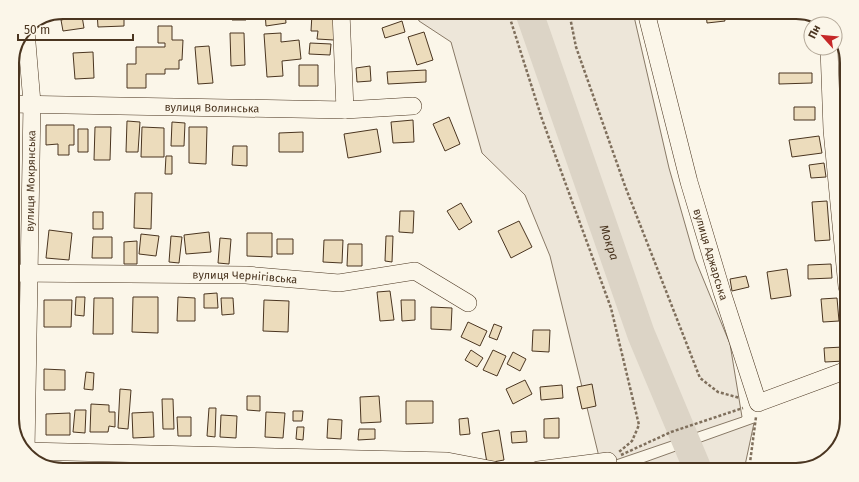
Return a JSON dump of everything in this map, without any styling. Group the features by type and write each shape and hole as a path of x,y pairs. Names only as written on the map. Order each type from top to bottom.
{"street":[{"path":"341,19 345,110"},
{"name":"вулиця Аджарська","path":"648,19 689,182 722,292 758,403"},
{"name":"вулиця Мокрянська","path":"26,443 32,103 27,39"},
{"path":"829,56 832,130 840,214"},
{"name":"вулиця Волинська","path":"19,104 345,110 413,106"},
{"name":"вулиця Чернігівська","path":"19,273 246,275 339,283 415,271 468,303"},
{"path":"758,403 840,373"},
{"path":"33,451 447,461 457,463"}],"path":[{"path":"510,19 542,119 611,308 639,425 632,441 610,463"},
{"path":"570,19 576,47 625,186 700,378 718,392 758,403"},
{"path":"612,463 671,432 758,403"},
{"path":"750,463 758,403"}],"shaded area":[{"path":"418,19 635,19 669,168 695,259 730,344 742,417 607,463 601,463 550,256 525,195 482,153 451,42 419,21"},
{"path":"754,423 745,463 643,463"}],"building":[{"path":"82,19 84,28 63,31 61,20"},
{"path":"97,19 124,19 124,26 98,27"},
{"path":"232,19 246,19 246,20"},
{"path":"266,19 286,19 286,23 266,26"},
{"path":"312,19 335,19 334,40 317,39 318,31 311,31"},
{"path":"707,19 725,19 725,21 707,23"},
{"path":"402,21 405,32 385,38 382,28"},
{"path":"158,26 172,26 172,40 183,40 182,60 179,60 179,69 165,69 165,74 146,74 146,88 127,88 127,64 136,64 136,47 165,47 165,43 158,43"},
{"path":"424,32 433,60 417,65 408,37"},
{"path":"230,33 244,33 245,65 231,66"},
{"path":"281,33 281,42 299,40 301,59 282,61 283,76 267,77 264,34"},
{"path":"310,43 331,44 330,55 309,54"},
{"path":"209,46 213,83 198,84 195,47"},
{"path":"93,52 94,78 75,79 73,53"},
{"path":"299,65 318,65 318,86 299,86"},
{"path":"370,66 371,81 357,82 356,68"},
{"path":"426,70 426,82 388,84 387,72"},
{"path":"779,73 812,73 812,83 779,84"},
{"path":"794,107 815,107 815,120 794,120"},
{"path":"449,117 460,144 445,151 433,124"},
{"path":"413,120 414,142 393,143 391,122"},
{"path":"127,121 140,122 138,152 126,152"},
{"path":"172,122 185,123 184,146 171,146"},
{"path":"46,125 74,125 74,145 69,145 69,155 58,155 58,144 46,145"},
{"path":"95,127 111,127 110,160 94,160"},
{"path":"142,127 164,128 164,157 141,157"},
{"path":"189,127 207,127 206,164 189,163"},
{"path":"78,129 88,129 88,152 78,152"},
{"path":"377,129 381,152 348,158 344,134"},
{"path":"303,132 303,152 279,152 279,133"},
{"path":"819,136 822,153 792,157 789,140"},
{"path":"233,146 247,146 247,166 232,165"},
{"path":"166,156 172,156 172,174 165,174"},
{"path":"824,163 826,177 811,178 809,165"},
{"path":"135,193 152,193 151,229 134,228"},
{"path":"827,201 830,240 815,241 812,202"},
{"path":"461,203 472,222 459,230 447,211"},
{"path":"400,211 414,211 413,233 399,232"},
{"path":"93,212 103,212 103,229 93,229"},
{"path":"519,221 532,247 511,258 498,231"},
{"path":"49,230 72,233 69,260 46,258"},
{"path":"209,232 211,252 186,254 184,235"},
{"path":"247,233 272,233 272,257 247,256"},
{"path":"141,234 159,236 156,256 139,254"},
{"path":"171,236 182,237 179,263 169,262"},
{"path":"386,236 393,236 392,262 385,261"},
{"path":"93,237 112,237 112,258 92,258"},
{"path":"220,238 231,239 229,264 218,263"},
{"path":"277,239 293,239 293,254 277,254"},
{"path":"324,240 343,240 342,263 323,262"},
{"path":"137,241 137,264 124,264 124,242"},
{"path":"348,244 362,244 362,266 347,266"},
{"path":"831,264 832,278 808,279 808,265"},
{"path":"787,269 791,296 771,299 767,272"},
{"path":"746,276 749,287 732,291 730,279"},
{"path":"19,286 20,286 19,303"},
{"path":"390,291 394,320 380,321 377,292"},
{"path":"217,293 218,308 204,308 204,294"},
{"path":"76,297 85,297 84,316 75,315"},
{"path":"133,297 158,297 158,333 132,332"},
{"path":"178,297 195,298 195,321 177,321"},
{"path":"94,298 113,298 113,334 93,334"},
{"path":"221,298 233,298 234,314 222,315"},
{"path":"837,298 839,321 823,322 821,299"},
{"path":"44,300 72,300 71,327 44,327"},
{"path":"264,300 289,301 288,332 263,331"},
{"path":"401,300 415,300 415,320 402,321"},
{"path":"431,307 452,308 451,330 431,329"},
{"path":"468,322 487,331 480,346 461,337"},
{"path":"494,324 502,327 497,340 489,337"},
{"path":"533,330 550,330 549,352 532,351"},
{"path":"840,347 840,361 825,362 824,348"},
{"path":"471,350 483,358 477,367 465,360"},
{"path":"493,350 506,356 497,376 483,370"},
{"path":"513,352 526,359 520,371 507,364"},
{"path":"44,369 65,370 65,390 44,390"},
{"path":"86,372 94,373 93,390 84,389"},
{"path":"525,380 532,394 513,404 506,389"},
{"path":"592,384 596,406 582,409 577,387"},
{"path":"562,385 563,398 541,400 540,387"},
{"path":"120,389 131,390 128,429 118,428"},
{"path":"247,396 260,396 260,411 247,410"},
{"path":"379,396 381,422 361,423 360,397"},
{"path":"162,399 173,399 174,429 163,429"},
{"path":"406,401 433,401 433,423 406,424"},
{"path":"91,404 109,405 109,412 115,412 115,427 109,426 108,432 90,432"},
{"path":"209,408 216,408 215,437 207,436"},
{"path":"75,410 86,410 85,433 73,432"},
{"path":"293,411 303,411 302,421 293,421"},
{"path":"153,412 154,437 133,438 132,413"},
{"path":"266,412 285,413 283,438 265,437"},
{"path":"70,413 70,435 46,435 46,414"},
{"path":"221,415 237,416 236,438 220,437"},
{"path":"177,417 191,417 191,436 178,436"},
{"path":"468,418 470,434 460,435 459,419"},
{"path":"559,418 559,438 544,438 544,419"},
{"path":"328,419 342,420 341,439 327,438"},
{"path":"297,427 304,427 303,440 296,439"},
{"path":"359,429 375,429 375,439 358,440"},
{"path":"499,430 504,460 487,463 482,433"},
{"path":"526,431 527,442 512,443 511,432"}],"waterway":[{"name":"Мокра","path":"531,19 641,334 695,463"}]}
